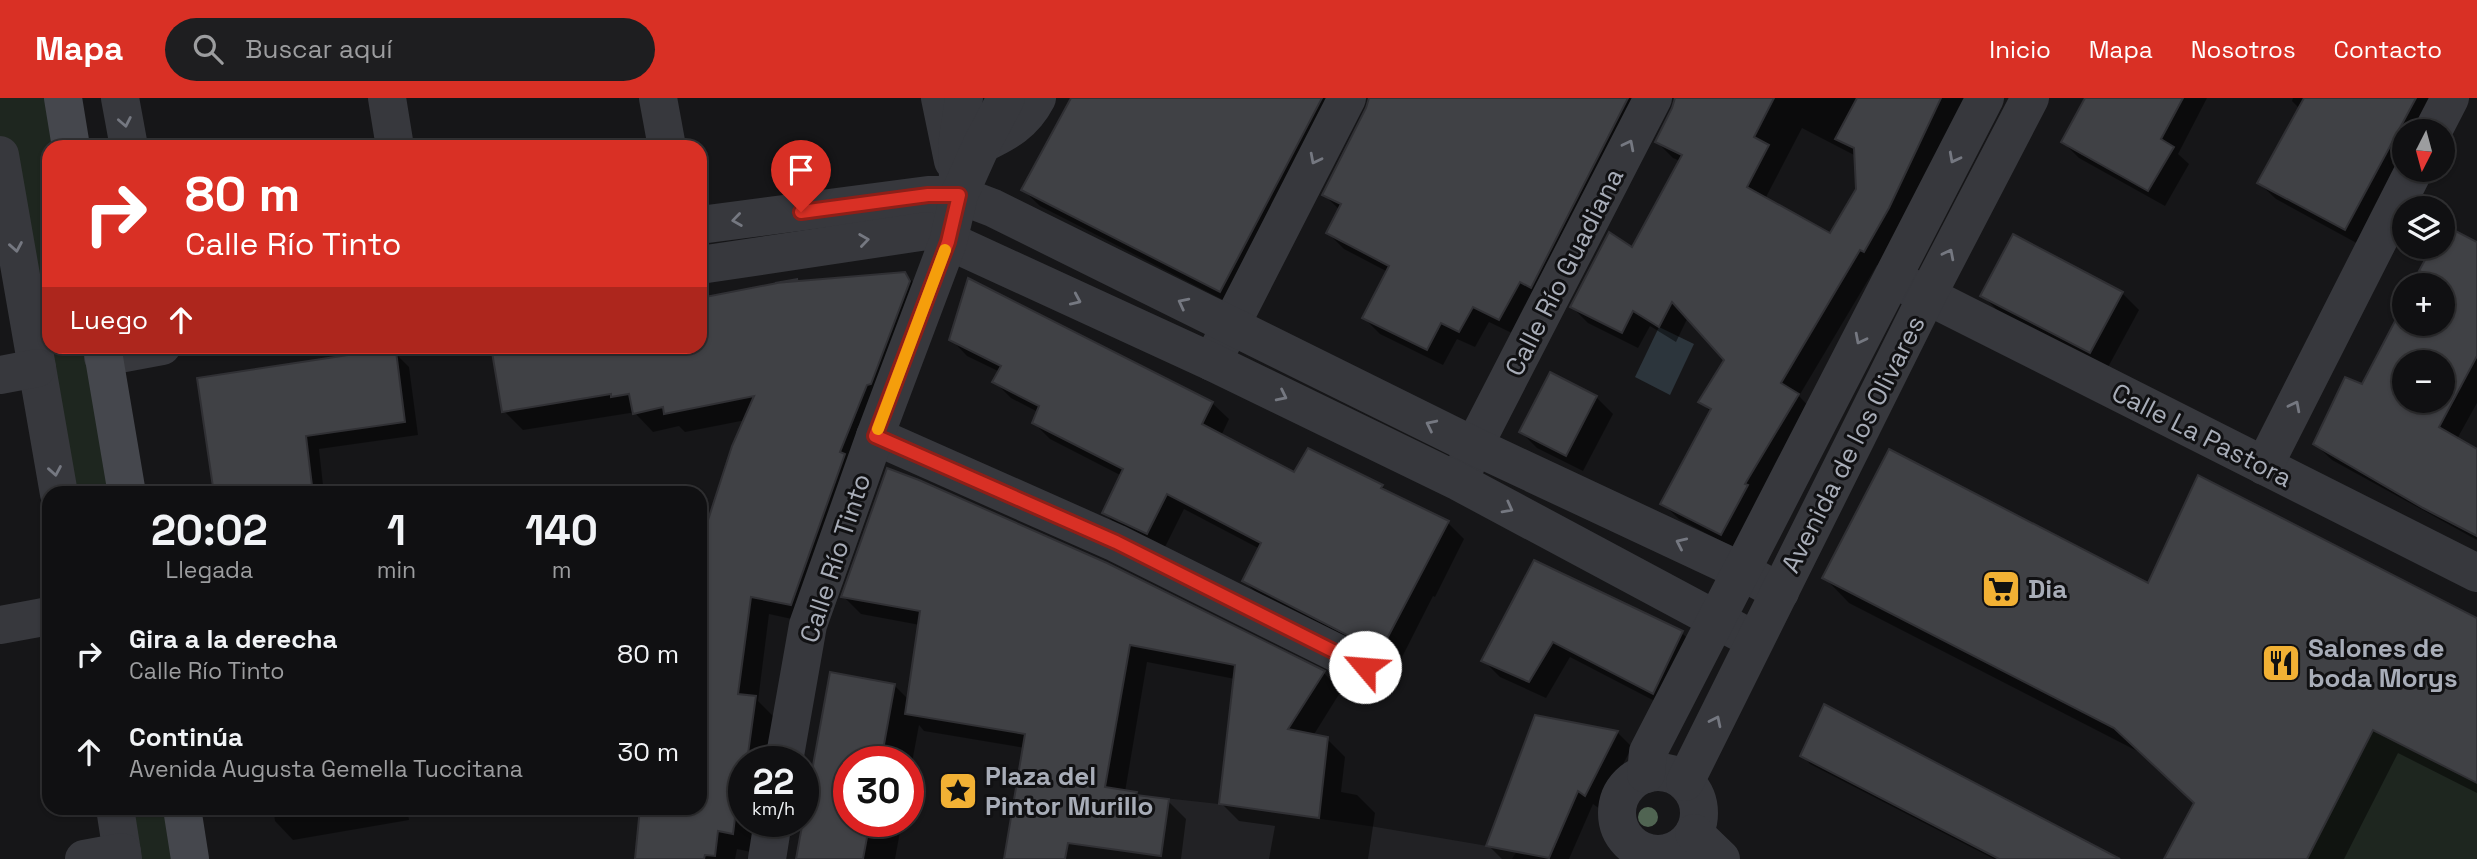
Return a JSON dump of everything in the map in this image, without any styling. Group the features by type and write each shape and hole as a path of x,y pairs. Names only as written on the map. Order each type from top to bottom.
{"main road":[{"path":"63,98 70,140"},
{"path":"103,354 126,486"},
{"path":"182,815 190,859"}],"street":[{"path":"120,98 128,140"},
{"path":"387,98 394,140"},
{"path":"658,98 666,140"},
{"path":"940,98 959,195"},
{"path":"959,195 957,146 964,98"},
{"path":"959,195 1006,98"},
{"path":"982,144 1012,129 1032,108 1037,98"},
{"path":"1212,362 1347,98"},
{"name":"Calle Río Guadiana","path":"1459,482 1474,446 1653,98"},
{"name":"Avenida de los Olivares","path":"1646,774 1648,752 1985,98"},
{"name":"Avenida de los Olivares","path":"1685,782 1927,296 2030,98"},
{"path":"2439,119 2450,98"},
{"path":"0,155 58,486"},
{"path":"2264,467 2408,182"},
{"path":"707,224 928,195 959,195 993,208 1474,446 1743,572"},
{"name":"Calle Río Tinto","path":"787,746 808,625 948,242 959,195"},
{"path":"707,264 927,231 1212,362 1459,482 1754,640"},
{"name":"Avenida de los Olivares","path":"1891,278 1927,296"},
{"name":"Calle La Pastora","path":"1927,296 2477,573"},
{"path":"0,375 37,368"},
{"path":"875,436 1116,542 1365,667"},
{"name":"Avenida de los Olivares","path":"1743,572 1780,592"},
{"path":"0,625 42,617"},
{"path":"1660,772 1674,775 1685,782 1694,793 1699,806 1699,820 1686,844 1661,857 1638,849 1628,840 1616,844 1618,803 1633,781 1646,774 1660,772"},
{"path":"84,859 123,856 116,815"},
{"path":"1694,833 1721,859"},
{"path":"766,859 770,837"}],"shaded area":[{"path":"0,98 47,98 54,140 42,140 42,354 88,354 111,486 62,486 0,154"},
{"path":"1659,327 1694,344 1670,395 1635,377"},
{"path":"2373,730 2477,783 2477,859 2307,859"},
{"path":"1018,774 1137,792 1137,795 1376,827 1517,851 1512,859 1004,859"},
{"path":"121,815 169,815 176,859 130,859"}],"building":[{"path":"1071,98 1322,98 1220,292 1021,190"},
{"path":"1369,98 1628,98 1531,288 1520,282 1499,320 1473,307 1459,332 1441,323 1427,350 1362,318 1389,266 1326,233 1341,204 1322,195"},
{"path":"1675,98 1774,98 1754,137 1769,145 1747,187 1830,233 1856,189 1854,148 1835,139 1857,98 1941,98 1889,208 1864,252 1860,250 1781,383 1799,394 1745,484 1748,485 1721,535 1660,504 1711,409 1698,402 1724,360 1672,302 1659,327 1633,311 1622,333 1570,307 1609,232 1632,247 1682,155 1655,142"},
{"path":"2085,98 2183,98 2161,139 2174,147 2148,191 2061,142"},
{"path":"2304,98 2416,98 2405,119 2392,119 2392,143 2345,230 2257,183"},
{"path":"2455,231 2477,242 2477,356 2455,397 2455,350 2392,350 2392,413 2446,413 2439,427 2477,449 2477,536 2313,444 2345,377 2362,384 2392,327 2392,336 2455,336 2455,273 2419,271 2426,259 2455,259"},
{"path":"2013,234 2123,292 2090,353 1980,296"},
{"path":"905,272 910,281 871,384 867,385 840,452 845,454 791,605 751,597 738,694 756,696 749,746 728,746 728,833 718,831 715,856 705,855 704,859 635,859 639,815 707,815 707,520 732,446 754,396 664,414 663,407 633,414 629,394 611,397 611,394 502,412 492,354 707,354 707,297 779,283"},
{"path":"968,278 1213,402 1202,424 1294,472 1308,448 1449,521 1380,652 1242,581 1261,543 1167,494 1147,534 1102,513 1123,469 1032,423 1039,406 992,382 1001,366 949,340"},
{"path":"396,354 405,422 306,436 312,486 213,486 197,378 348,355"},
{"path":"1550,372 1597,396 1566,456 1519,432"},
{"path":"1889,449 2148,583 2198,475 2477,618 2477,783 2373,730 2307,859 2164,859 2194,803 2114,728 1822,578"},
{"path":"887,468 1107,563 1325,671 1288,729 1328,737 1319,818 1219,804 1235,665 1130,645 1105,787 1137,792 1136,795 1169,799 1161,856 1068,843 1065,859 1004,859 1025,734 905,714 920,611 841,597"},
{"path":"1534,560 1683,631 1653,694 1553,642 1529,682 1481,661"},
{"path":"830,672 895,684 884,746 833,746 833,837 867,837 863,859 796,859 800,837 819,837 819,746 817,746"},
{"path":"1824,704 2120,859 1999,859 1800,756"},
{"path":"1535,715 1618,731 1585,796 1578,791 1549,858 1486,846"}],"slow traffic":[{"path":"878,429 945,250"}],"place":[{"name":"Dia","path":"2001,589"},
{"name":"Salones de boda Morys","path":"2281,663"},
{"name":"Plaza del Pintor Murillo","path":"958,791"}],"route":[{"path":"801,212 928,195 959,195 948,242 875,436 1116,542 1365,667"}]}
